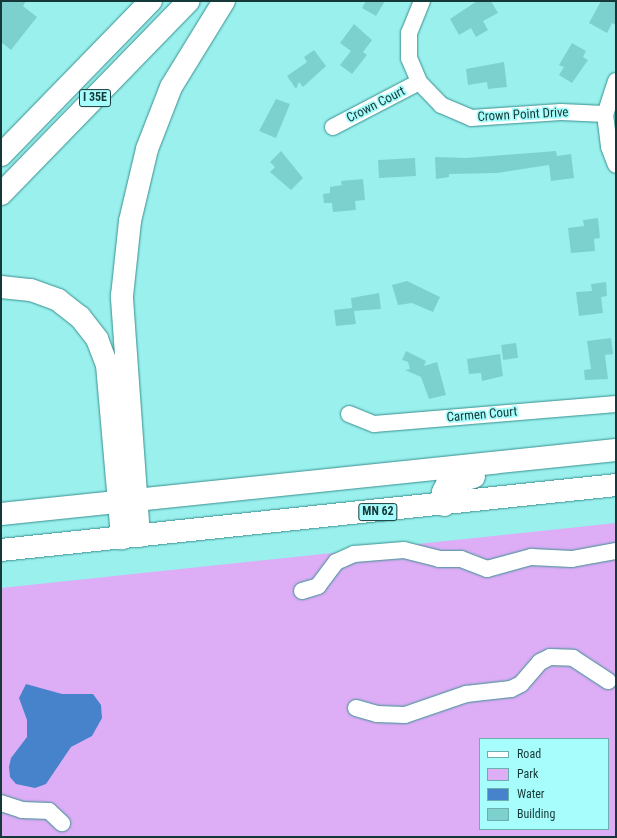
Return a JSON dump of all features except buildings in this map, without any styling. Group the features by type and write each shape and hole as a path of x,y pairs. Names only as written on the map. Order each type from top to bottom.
{"highway":[{"name":"I 35E","path":"1,155 53,99 151,1"},
{"name":"I 35E","path":"1,194 189,1"},
{"path":"127,502 122,296 130,221 147,148 171,87 224,1"},
{"path":"1,145 53,99"},
{"path":"1,287 31,290 58,300 80,317 97,340 107,364 127,502 130,537"},
{"path":"1,514 616,450"},
{"path":"444,505 445,487 459,479 616,460"},
{"path":"571,489 616,480"},
{"name":"MN 62","path":"1,550 444,505 571,489 616,485"}],"street":[{"name":"Crown Point Drive","path":"422,1 409,33 410,58 419,82 441,105 471,118 561,112 605,114"},
{"path":"616,81 605,114 609,147 616,165"},
{"name":"Crown Court","path":"333,127 419,82"},
{"name":"Carmen Court","path":"349,414 374,424 616,404"},
{"path":"302,591 318,586 336,562 362,553 404,550 439,559 461,559 487,569 531,557 572,559 616,551"},
{"path":"356,708 376,714 405,715 466,694 511,690 521,684 540,662 550,657 573,658 608,681"},
{"path":"1,803 22,810 48,811 62,823"}],"green space":[{"path":"616,523 616,837 1,837 1,588"}],"water":[{"path":"26,684 62,694 93,694 101,705 102,718 92,736 71,747 46,784 35,788 16,784 10,777 9,767 11,758 27,737 27,720 19,698"}]}
